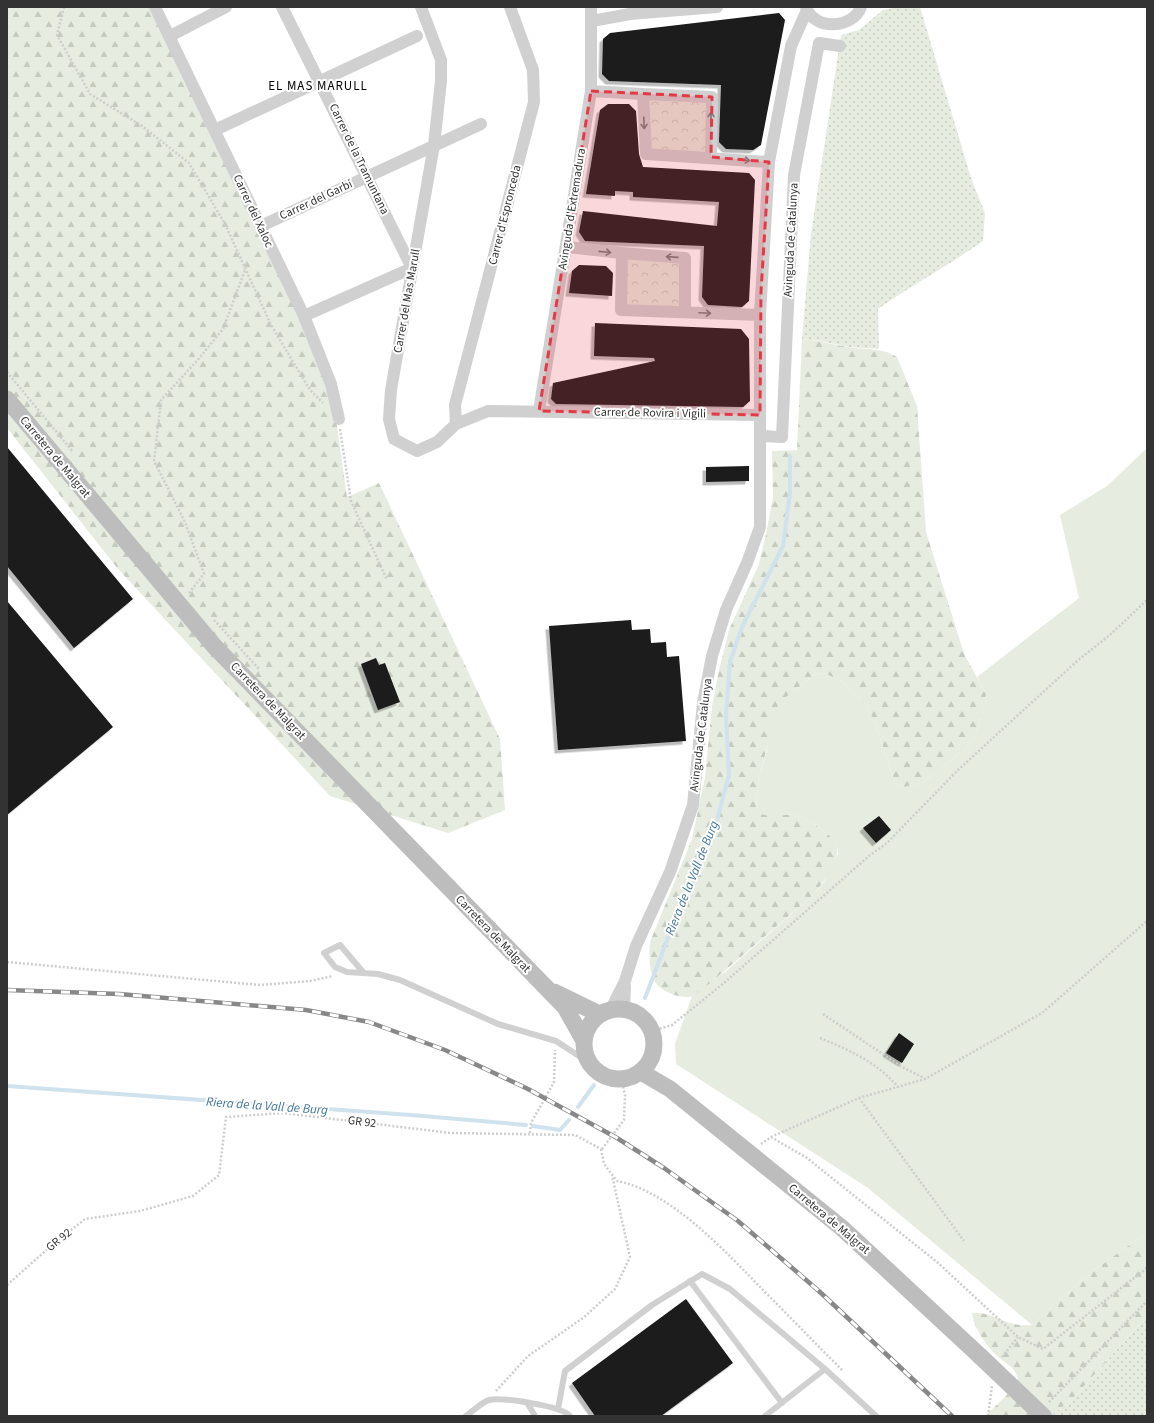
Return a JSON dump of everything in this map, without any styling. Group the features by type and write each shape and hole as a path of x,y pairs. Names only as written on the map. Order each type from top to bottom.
{"street":[{"name":"Carrer del Xaloc","path":"155,7 304,316 331,384 339,419"},
{"path":"170,36 226,7"},
{"name":"Carrer de la Tramuntana","path":"282,7 412,268"},
{"name":"Carrer del Mas Marull","path":"421,7 441,60 441,81 434,145 391,390 389,419 394,439 417,451 438,442 456,424 488,411 539,411"},
{"name":"Carrer d'Espronceda","path":"456,424 455,405 534,102 532,70 510,7"},
{"name":"Avinguda d'Extremadura","path":"539,411 567,247 591,91 592,7"},
{"path":"592,21 628,11 717,7"},
{"path":"807,8 816,19 825,23 836,24 850,20 859,12 861,7"},
{"name":"Avinguda de Catalunya","path":"612,1010 625,981 636,946 670,872 693,805 703,703 712,656 726,610 747,563 760,527 760,315 769,162 791,46 807,8"},
{"path":"215,130 417,36"},
{"name":"Avinguda de Catalunya","path":"760,436 782,436 794,175 819,43 840,46"},
{"path":"591,91 712,97 711,157"},
{"path":"643,94 646,154 711,157 769,162"},
{"name":"Carrer del Garbí","path":"260,226 481,124"},
{"path":"567,247 685,258 685,312"},
{"path":"622,253 621,310 760,315"},
{"path":"304,316 412,268"},
{"name":"Carretera de Malgrat","path":"7,399 215,647 565,1007 583,1039"},
{"name":"Carrer de Rovira i Vigili","path":"539,411 760,415"},
{"name":"Carretera de Malgrat","path":"546,987 612,1010"},
{"path":"612,1010 639,1014 646,1020 652,1031 654,1044 652,1057 641,1072 632,1077 622,1080 610,1079 600,1075 588,1062 584,1050 583,1039 588,1026 612,1010"},
{"name":"Carretera de Malgrat","path":"652,1057 670,1089"},
{"name":"Carretera de Malgrat","path":"641,1072 670,1089 842,1228 980,1356 1044,1411"}],"lane":[{"path":"363,972 340,945 324,953 335,967 347,972 363,972 400,980 498,1024 556,1041 588,1062"},
{"path":"558,1409 565,1371 652,1305 702,1274 730,1289 825,1369 876,1416"},
{"path":"690,1282 782,1403"},
{"path":"765,1416 825,1369"},
{"path":"466,1416 488,1400 502,1399 548,1406 566,1412 570,1416"},
{"path":"528,1404 535,1416"}],"path":[{"path":"64,7 57,35 90,94 142,126 189,163 225,224 271,325 310,390 339,419 351,501 387,580"},
{"path":"189,593 204,574 185,522 154,461 161,400 196,362 223,329 245,270"},
{"path":"7,372 78,458"},
{"path":"184,587 194,599"},
{"path":"652,1031 672,1025 887,843 958,770 1076,662 1111,634 1147,600"},
{"path":"210,616 262,673"},
{"path":"761,1144 859,1098 925,1079 1042,1013 1147,921"},
{"path":"7,962 260,985 310,981 347,972"},
{"path":"823,1014 902,1067 925,1079"},
{"path":"820,1038 855,1053 887,1074 898,1087"},
{"path":"530,1133 531,1123 554,1082 556,1041"},
{"path":"622,1080 625,1096 624,1120 602,1149 604,1164 617,1181 630,1184 667,1204 708,1234 842,1371"},
{"path":"859,1098 964,1241"},
{"name":"GR 92","path":"7,1285 51,1246 85,1219 140,1211 193,1196 219,1175 226,1117 283,1113 451,1132 575,1135 602,1149"},
{"path":"771,1138 807,1158 937,1262 1018,1337 1043,1349 1147,1268"},
{"path":"488,1400 528,1356 583,1318 615,1289 630,1257 611,1173"},
{"path":"1044,1411 1147,1301"}],"highlighted area":[{"path":"591,91 712,97 711,157 769,162 761,292 760,415 539,411"}],"green space":[{"path":"7,7 155,7 331,384 347,497 379,483 500,739 505,810 448,833 330,796 118,569 7,428"},
{"path":"899,7 920,7 971,178 985,213 983,241 878,309 879,349 849,347 802,339 811,234 841,35 859,30 883,10"},
{"path":"643,94 712,97 711,157 646,154"},
{"path":"622,253 685,256 685,312 621,305"},
{"path":"802,339 848,347 879,350 897,357 917,406 926,532 964,654 986,694 985,705 974,739 968,747 924,782 905,787 895,783 875,723 865,704 842,681 823,673 813,676 780,702 759,777 756,811 766,815 798,816 811,822 824,831 838,844 836,859 825,879 811,897 696,995 688,997 677,996 665,991 654,980 650,962 650,942 692,839 705,777 712,706 719,670 729,630 759,564 766,534 773,497 772,451 797,450"},
{"path":"1147,448 1147,1233 1087,1276 1032,1325 868,1188 676,1064 675,1044 692,996 701,991 725,972 811,897 824,882 838,854 838,844 824,831 804,819 793,815 770,816 756,811 759,777 766,754 775,711 780,702 813,676 823,673 842,681 865,704 875,723 895,783 905,787 924,782 968,747 974,739 985,705 986,694 977,677 1079,598 1060,515 1107,486"},
{"path":"1147,1233 1147,1316 1075,1396 1051,1416 985,1416 1008,1394 1018,1379 1012,1368 995,1354 987,1345 977,1329 972,1313 987,1314 1015,1324 1032,1325 1087,1276"},
{"path":"1147,1316 1147,1416 1051,1416 1075,1396"}],"building":[{"path":"779,13 785,20 761,145 753,150 726,149 719,142 721,85 609,81 602,74 603,39 610,33"},
{"path":"608,104 629,104 636,111 639,154 643,167 749,173 755,180 749,301 742,307 708,305 702,297 704,246 585,241 579,232 583,211 717,226 719,202 633,197 633,192 615,191 615,196 586,194 600,110"},
{"path":"579,265 606,266 613,273 612,296 569,293 572,271"},
{"path":"595,323 741,329 749,339 750,401 743,407 556,404 551,399 553,383 655,361 654,358 594,356"},
{"path":"7,447 133,599 74,648 7,566"},
{"path":"749,466 749,481 706,482 706,467"},
{"path":"7,601 113,727 7,815"},
{"path":"631,620 632,630 650,629 651,643 666,642 667,657 679,656 686,741 558,750 549,626"},
{"path":"376,658 379,665 385,663 400,702 378,710 361,664"},
{"path":"879,816 891,830 876,843 863,828"},
{"path":"899,1033 914,1044 902,1063 886,1053"},
{"path":"686,1299 733,1363 661,1416 595,1416 572,1383"}],"waterway":[{"name":"Riera de la Vall de Burg","path":"645,998 671,930 714,832 729,775 726,715 730,662 742,627 783,546 790,493 790,456"},
{"name":"Riera de la Vall de Burg","path":"578,1107 594,1085"},
{"name":"Riera de la Vall de Burg","path":"7,1086 411,1115 526,1125"},
{"name":"Riera de la Vall de Burg","path":"533,1126 560,1130 569,1120"}],"railway":[{"path":"7,990 119,994 306,1010 369,1022 445,1050 528,1089 617,1138 664,1168 738,1221 820,1292 952,1416"}],"district":[{"name":"EL MAS MARULL","path":"318,86"}]}
